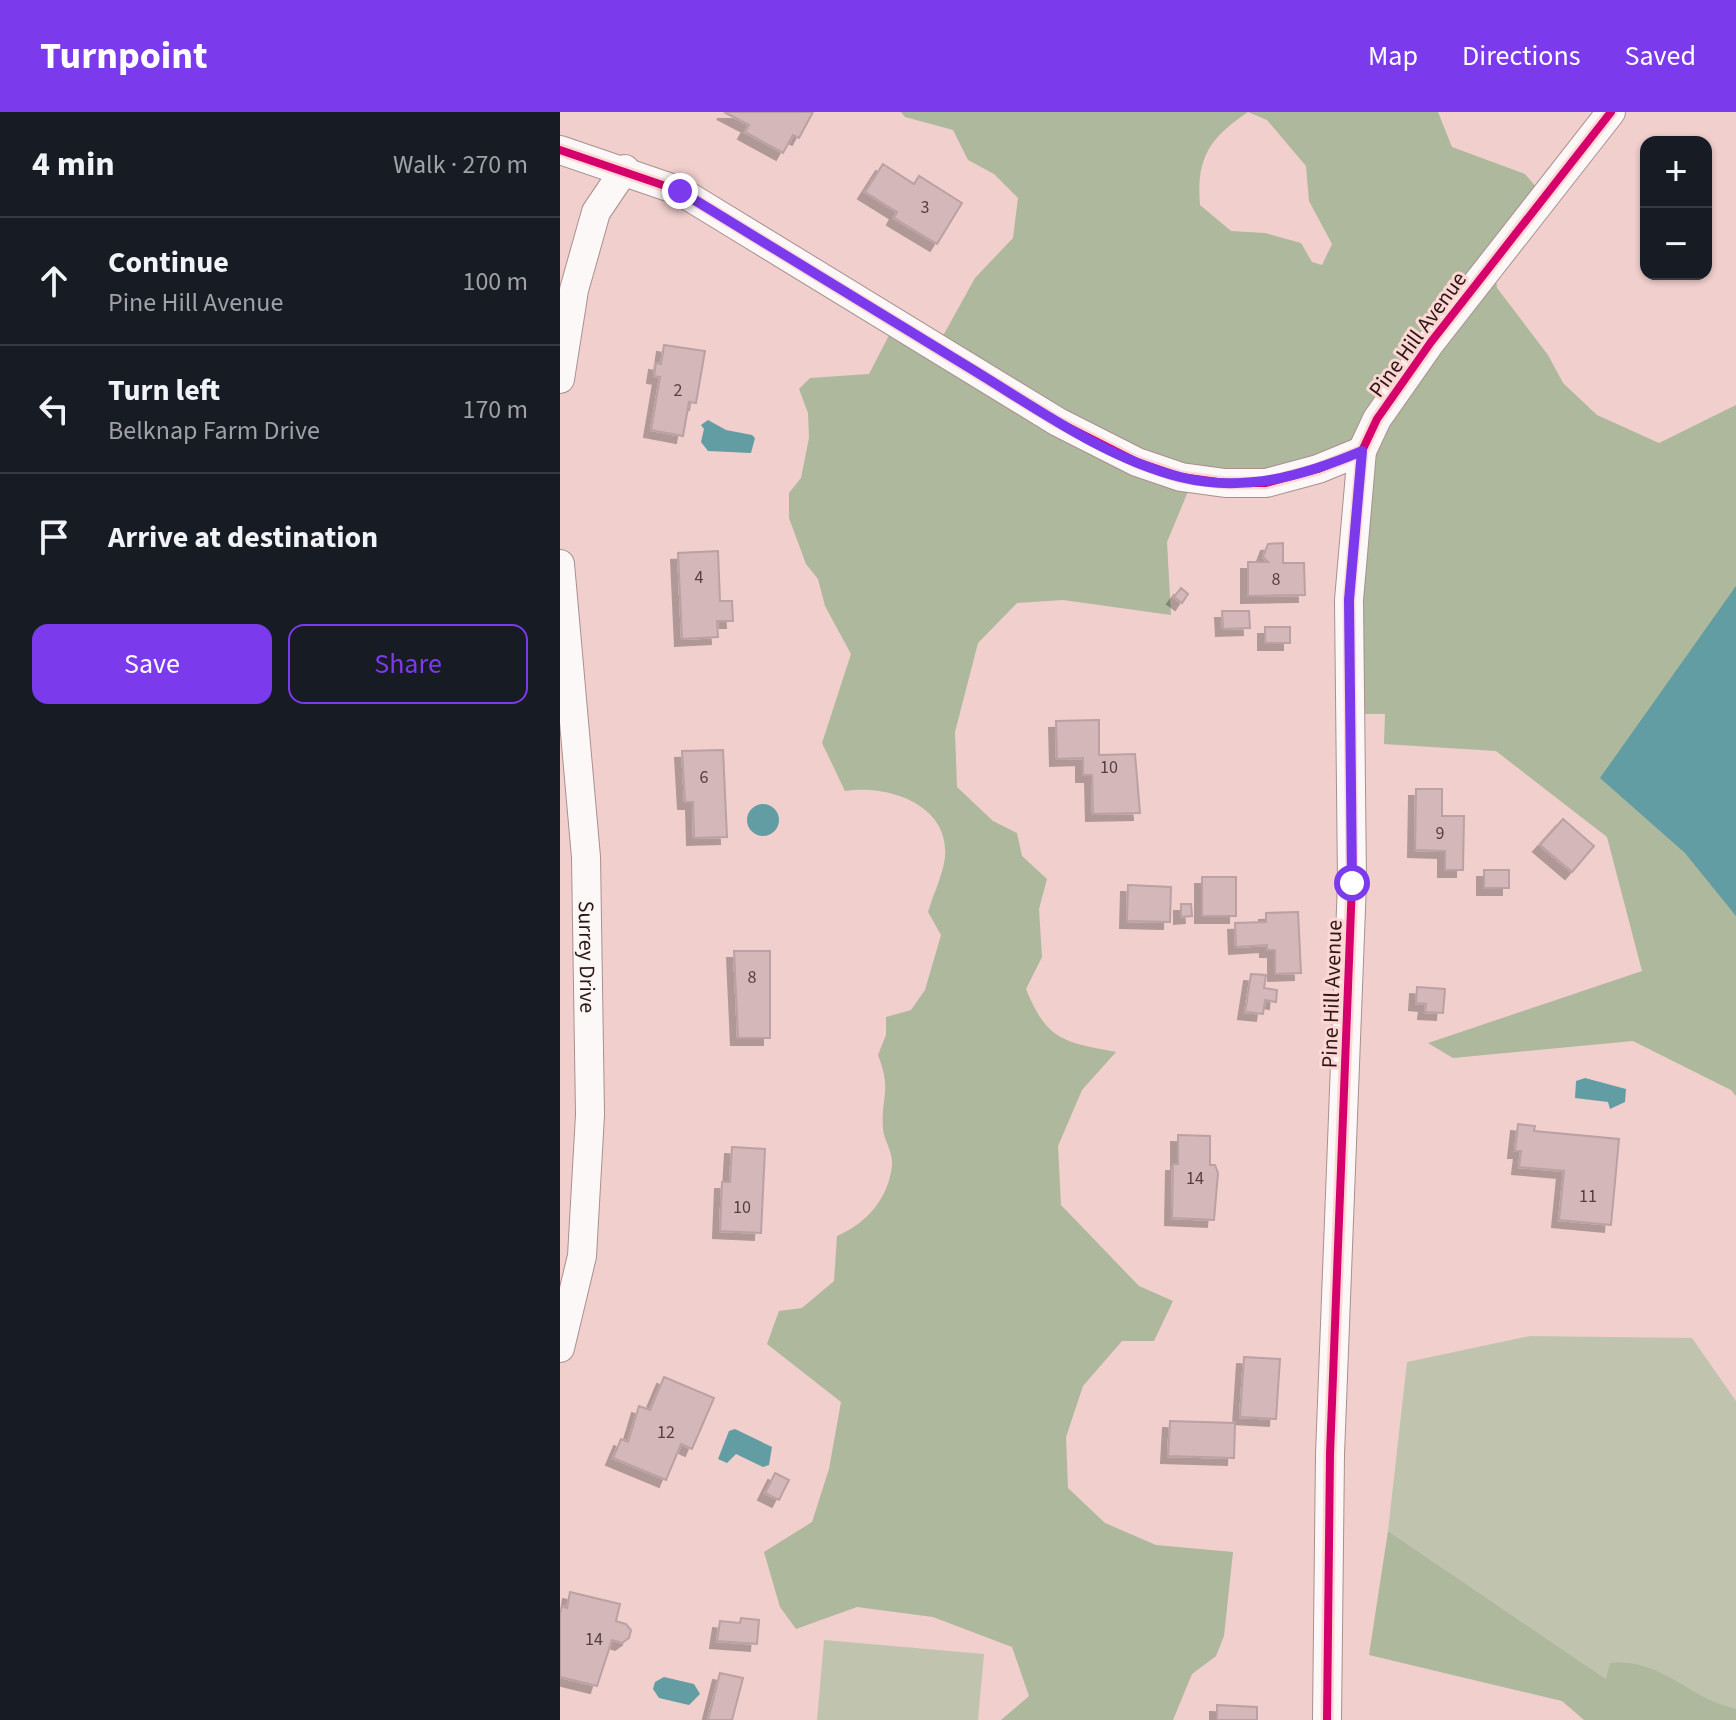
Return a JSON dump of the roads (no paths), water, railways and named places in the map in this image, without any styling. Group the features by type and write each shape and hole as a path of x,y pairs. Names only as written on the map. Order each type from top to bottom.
{"street":[{"name":"Pine Hill Avenue","path":"1327,1720 1330,1454 1352,883 1349,600 1362,451 1377,419 1431,342 1611,112"},
{"path":"560,150 625,169 680,191 1058,422 1137,462 1181,477 1225,483 1266,483 1318,469 1362,451"},
{"path":"560,379 574,290 596,212 625,169"},
{"name":"Surrey Drive","path":"560,564 586,857 590,1115 582,1256 560,1348"}],"water":[{"path":"708,420 726,430 752,435 755,438 751,453 708,451 701,442 704,429 701,425"},
{"path":"1736,586 1736,916 1685,853 1600,778"},
{"path":"763,804 774,809 779,820 774,831 763,836 752,831 747,820 752,809"},
{"path":"1585,1078 1626,1089 1625,1102 1610,1109 1608,1102 1575,1098 1576,1081"},
{"path":"735,1429 772,1447 769,1465 763,1467 736,1454 727,1463 718,1459 729,1431"},
{"path":"664,1677 694,1684 700,1694 689,1705 659,1698 653,1689 655,1682"}]}
